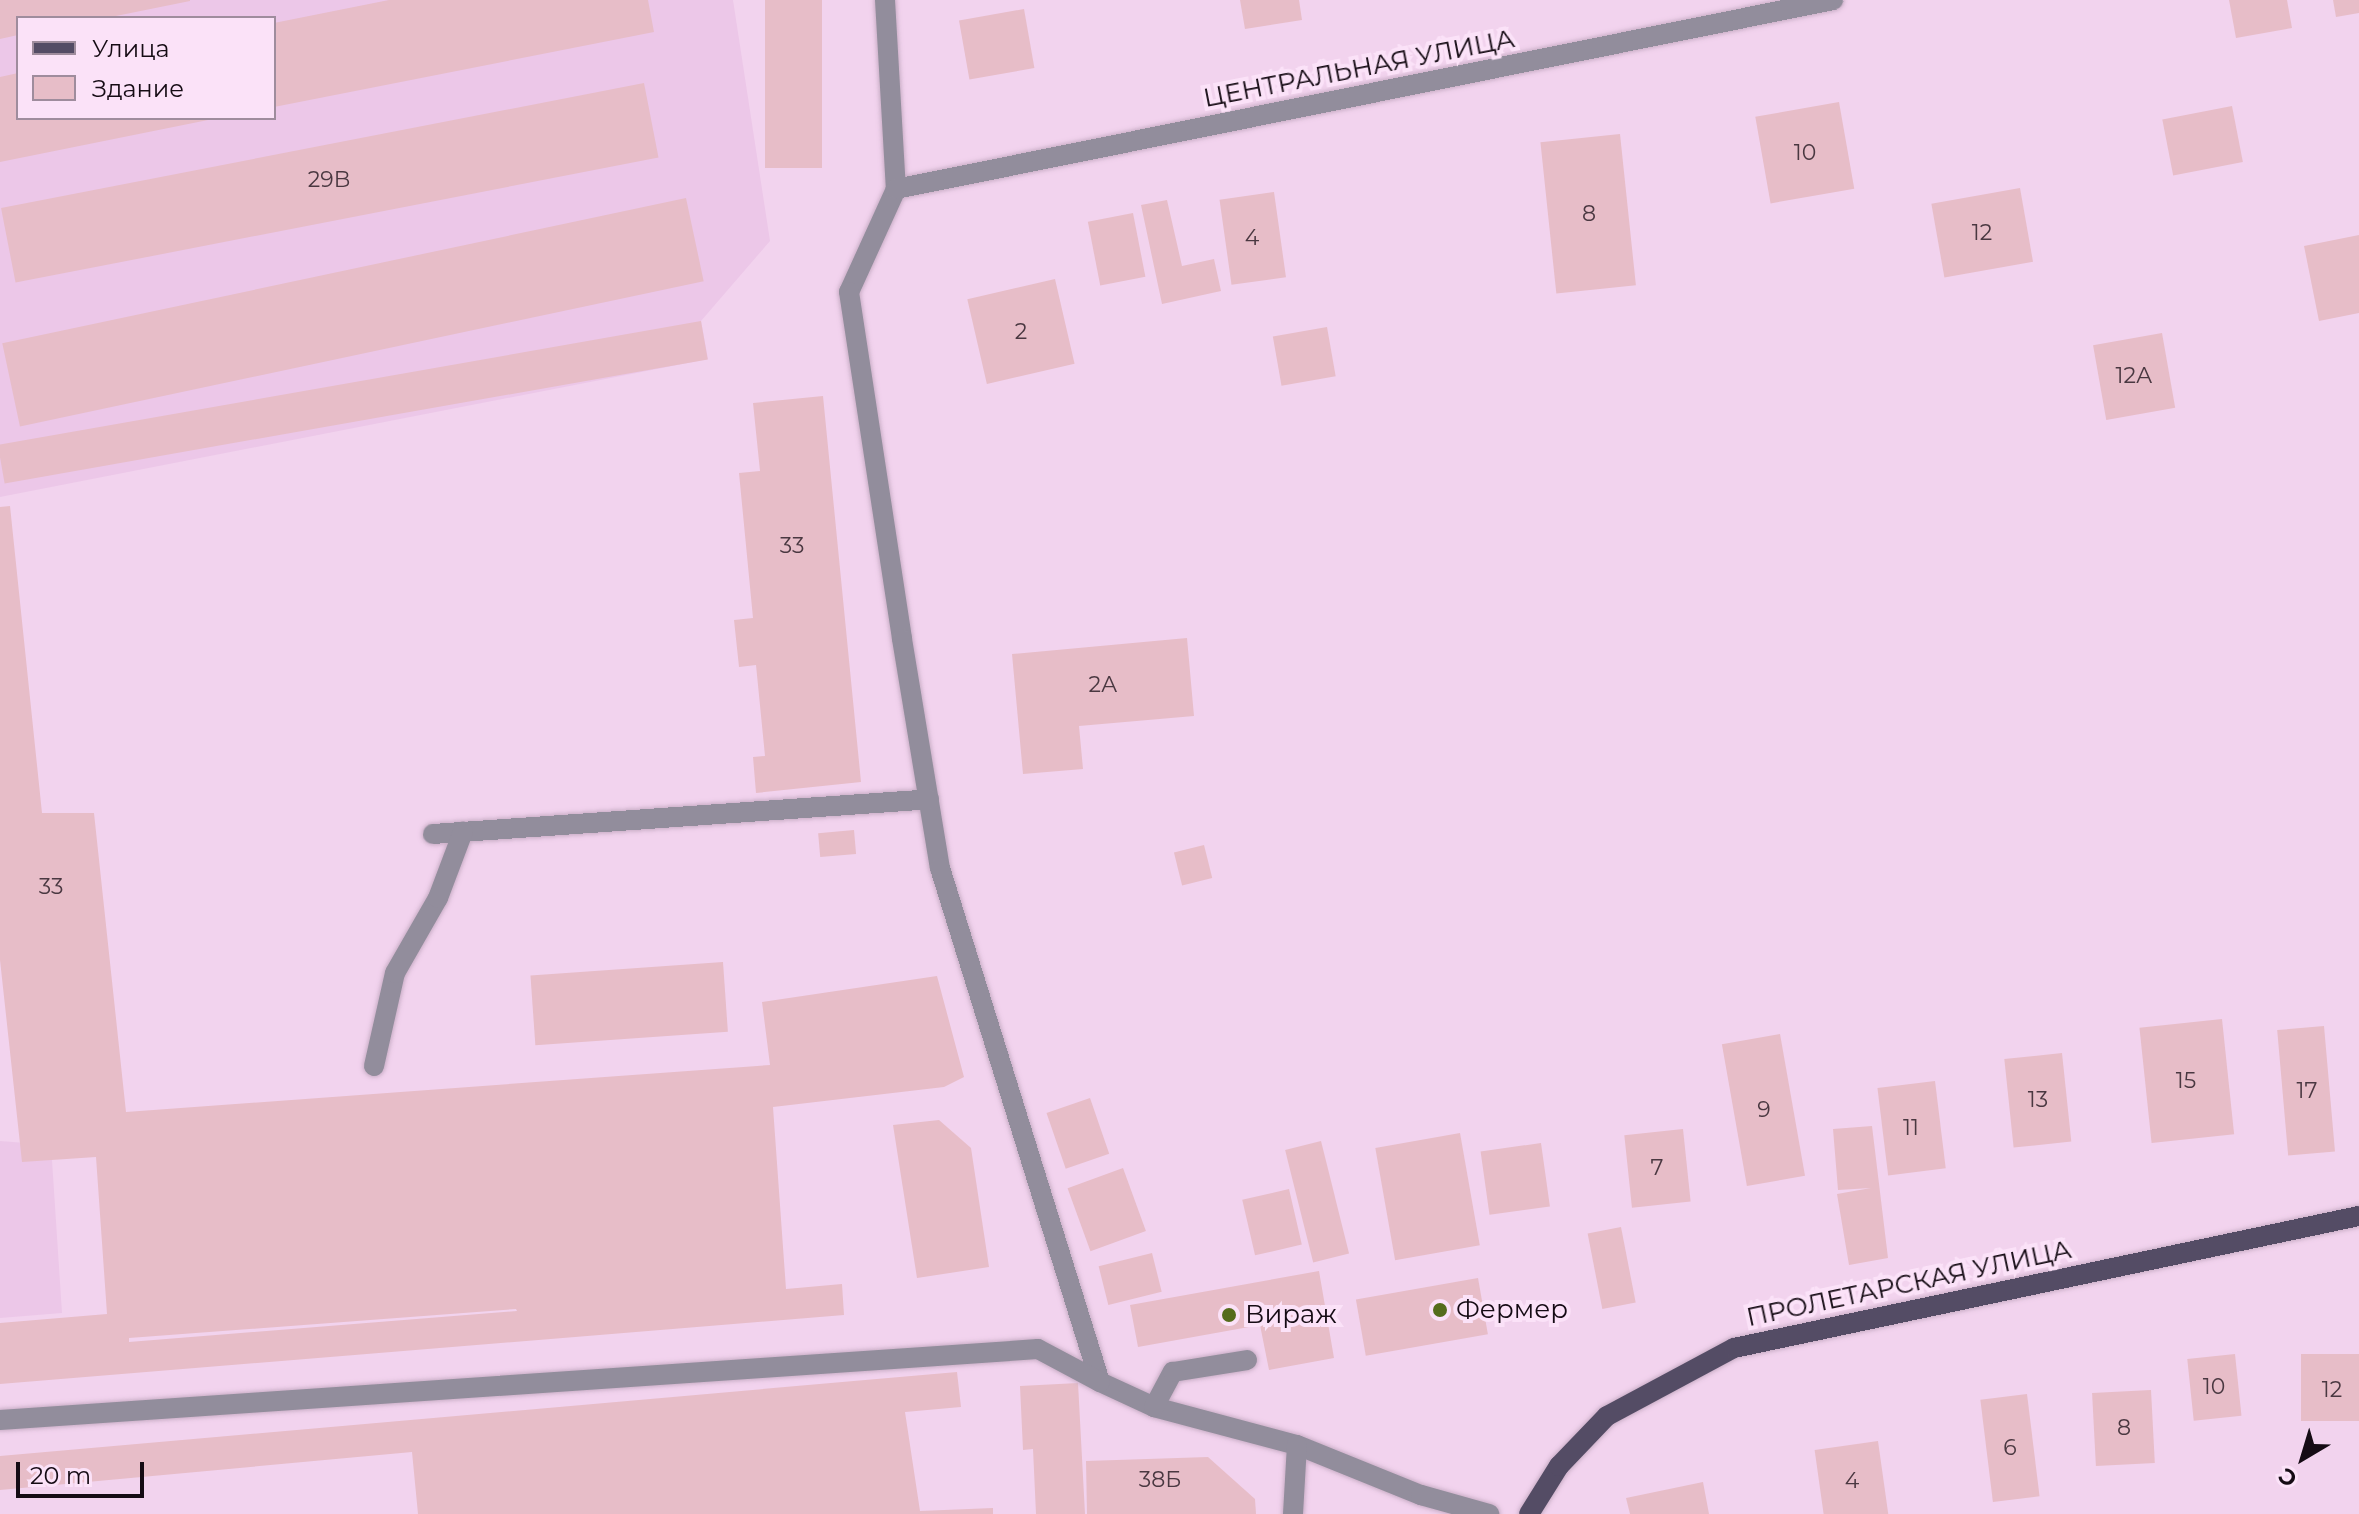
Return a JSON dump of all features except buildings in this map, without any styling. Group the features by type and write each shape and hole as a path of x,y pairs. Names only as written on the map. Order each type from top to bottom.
{"main road":[{"name":"ПРОЛЕТАРСКАЯ УЛИЦА","path":"1529,1514 1559,1466 1607,1416 1734,1348 2359,1216"}],"street":[{"path":"885,0 896,189 849,292 940,868 1100,1382"},
{"name":"ЦЕНТРАЛЬНАЯ УЛИЦА","path":"896,189 1833,0"},
{"path":"433,834 929,799"},
{"path":"374,1066 395,973 438,898 463,832"},
{"path":"0,1420 1038,1349 1154,1407 1297,1445 1421,1495 1489,1514"},
{"path":"1154,1407 1173,1372 1247,1360"},
{"path":"1293,1514 1297,1445"}],"shaded area":[{"path":"0,0 733,0 770,241 701,321 708,359 0,497"},
{"path":"0,1141 51,1145 62,1313 0,1318"}],"place":[{"name":"Фермер","path":"1440,1310"},
{"name":"Вираж","path":"1229,1315"}]}
